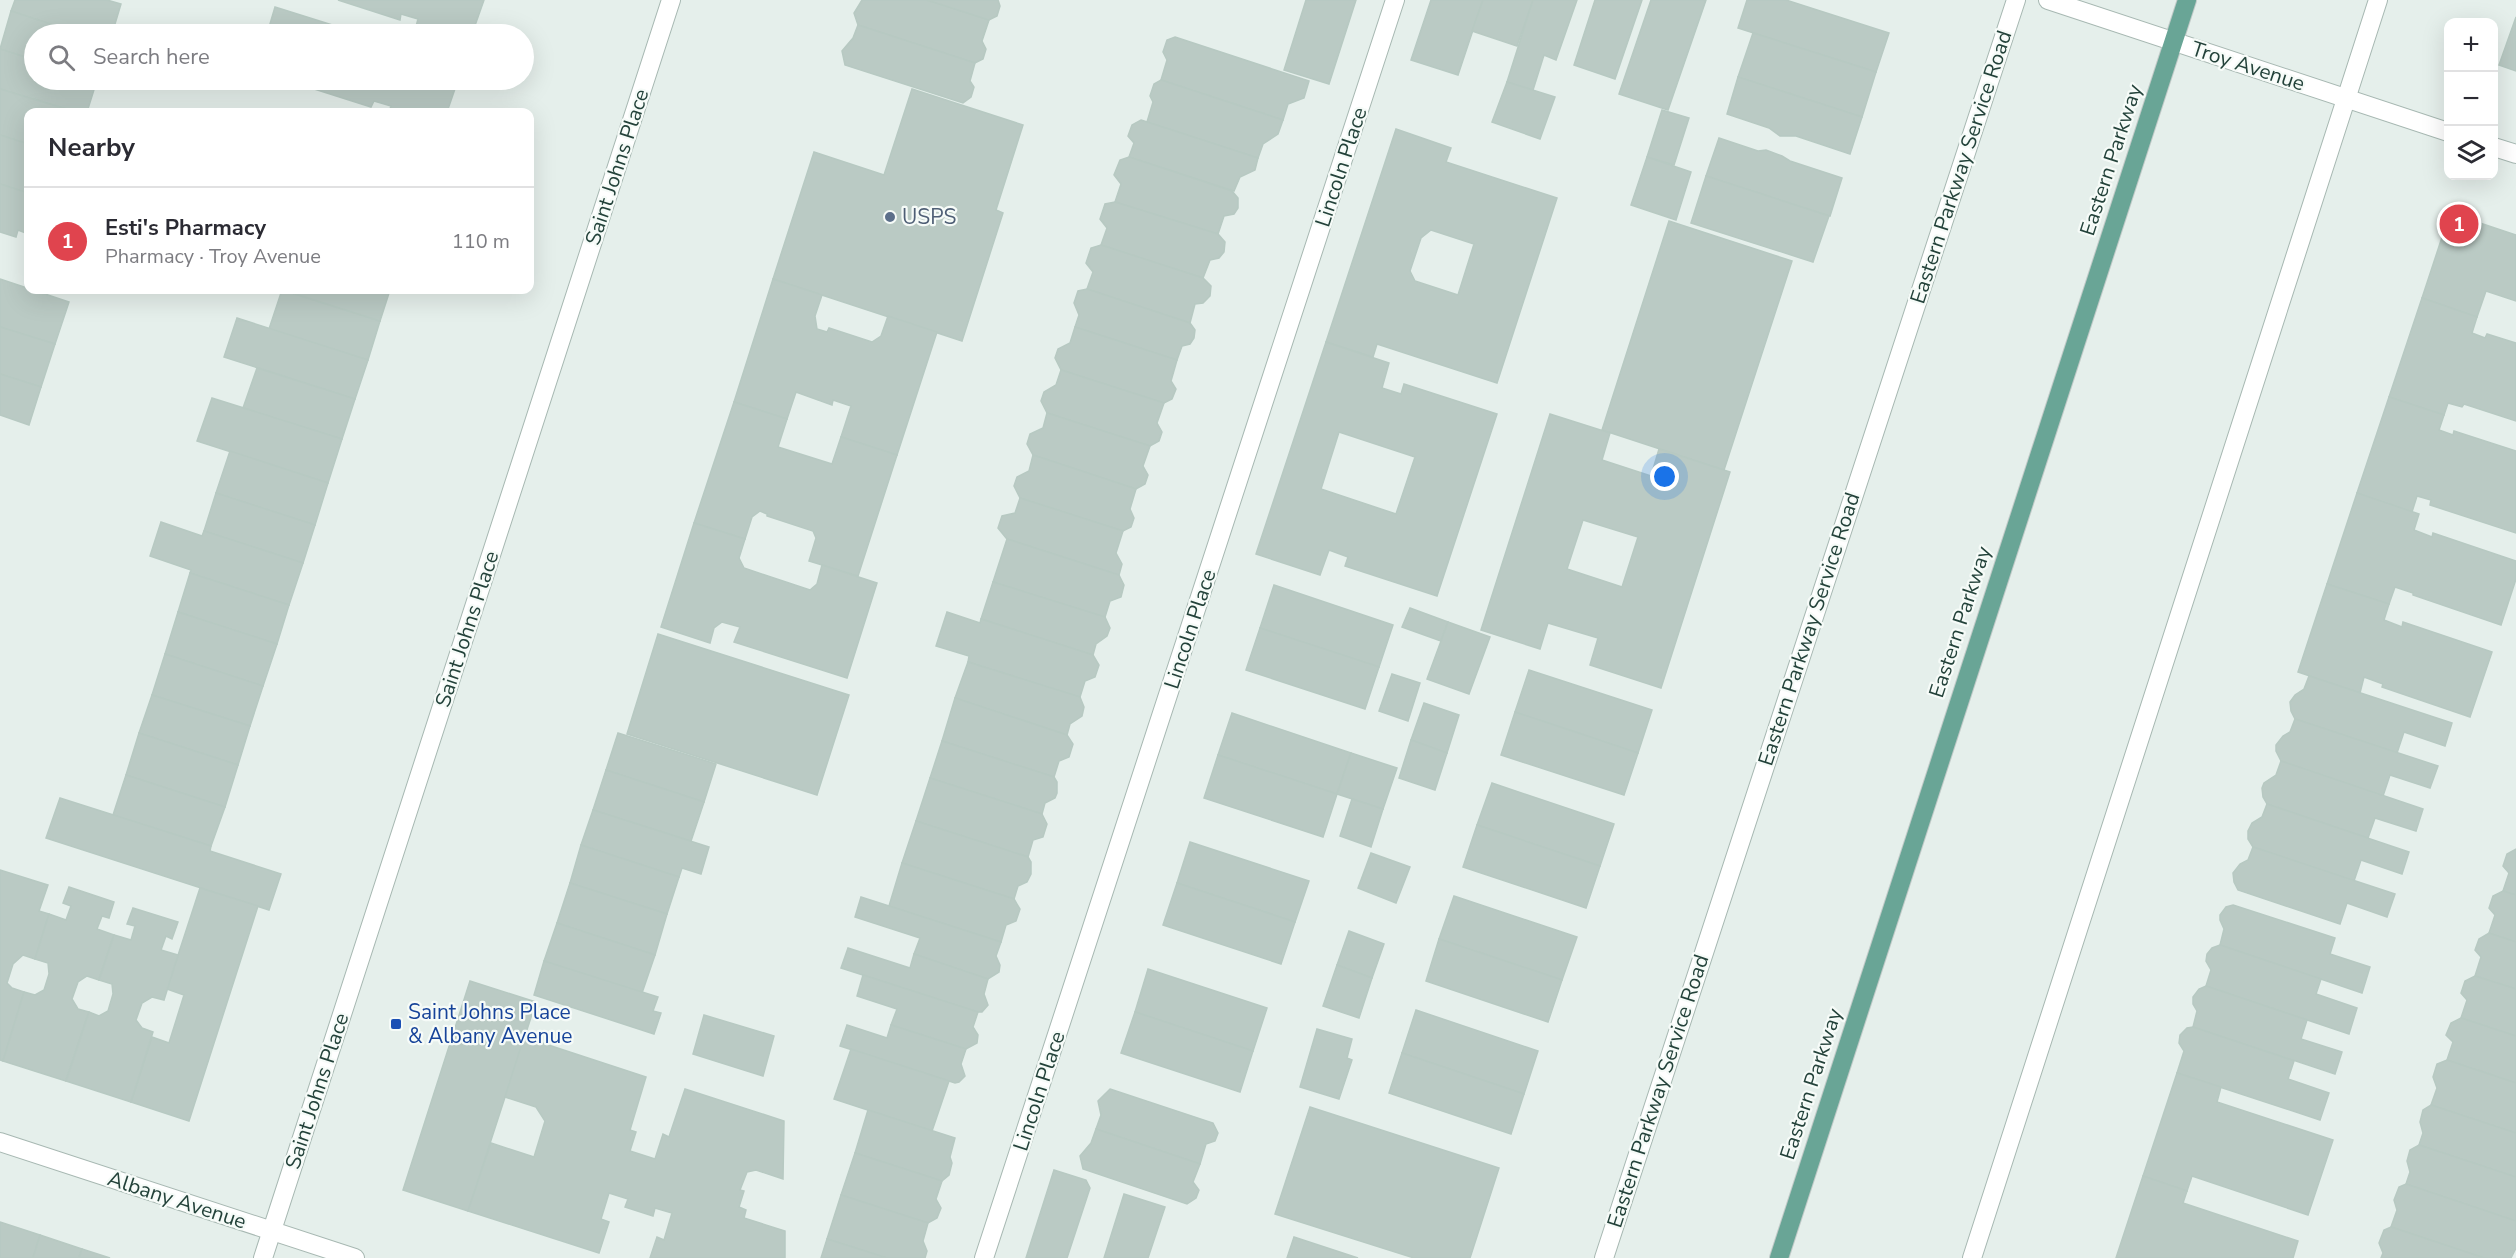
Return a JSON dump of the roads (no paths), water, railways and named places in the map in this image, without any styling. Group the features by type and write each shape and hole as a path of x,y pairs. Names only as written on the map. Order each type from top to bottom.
{"main road":[{"name":"Eastern Parkway","path":"1779,1258 2187,0"}],"street":[{"name":"Saint Johns Place","path":"263,1258 671,0"},
{"name":"Lincoln Place","path":"984,1258 1395,0"},
{"name":"Eastern Parkway Service Road","path":"1604,1258 2016,0"},
{"name":"Troy Avenue","path":"2048,0 2444,131"},
{"path":"1972,1258 2378,0"},
{"path":"2498,149 2516,154"},
{"name":"Albany Avenue","path":"0,1142 355,1258"}],"place":[{"name":"USPS","path":"890,217"},
{"name":"Esti's Pharmacy","path":"2459,224"},
{"name":"Saint Johns Place & Albany Avenue","path":"396,1024"}]}
